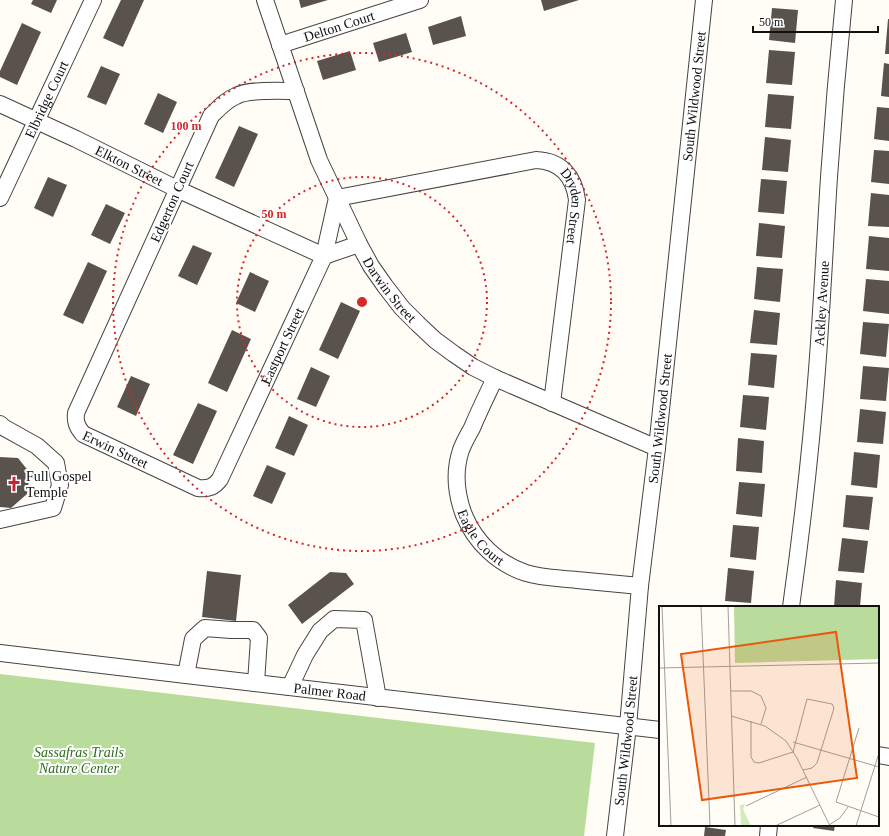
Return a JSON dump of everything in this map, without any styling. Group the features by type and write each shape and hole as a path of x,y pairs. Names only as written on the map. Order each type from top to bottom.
{"street":[{"name":"Elbridge Court","path":"0,198 92,0"},
{"name":"Darwin Street","path":"265,0 319,160 371,266 402,308 435,340 473,367 495,378 657,448"},
{"name":"Delton Court","path":"280,45 420,0"},
{"name":"South Wildwood Street","path":"615,836 628,726 640,586 657,448 704,0"},
{"name":"Ackley Avenue","path":"792,606 806,491 817,370 829,177 844,0"},
{"name":"Edgerton Court","path":"94,372 211,116 225,102 236,95 246,92 296,91"},
{"name":"Elkton Street","path":"0,104 178,189 324,256"},
{"name":"Dryden Street","path":"337,198 536,160 551,162 565,171 574,184 577,200 552,403"},
{"name":"Eastport Street","path":"210,487 215,485 220,479 324,256 337,198"},
{"path":"324,256 359,244"},
{"name":"Erwin Street","path":"94,372 75,418 77,427 83,434 198,488 205,489 210,487"},
{"name":"Eagle Court","path":"495,378 461,450 457,468 457,486 460,505 475,536 486,549 497,558 509,566 526,573 545,577 640,586"},
{"path":"0,424 3,428 36,446 56,463 60,485 53,508 0,520"},
{"path":"290,688 305,655 320,631 334,619 364,620 378,698"},
{"path":"186,675 193,639 204,628 253,630 259,638 256,683"},
{"name":"Palmer Road","path":"0,653 659,730"},
{"path":"879,755 889,757"},
{"path":"768,836 770,826"}],"green space":[{"name":"Sassafras Trails Nature Center","path":"0,674 595,743 584,836 0,836"}],"building":[{"path":"33,0 57,0 51,13 31,4"},
{"path":"121,0 144,0 123,47 103,38"},
{"path":"299,0 328,0 301,8"},
{"path":"541,0 579,0 544,11"},
{"path":"772,8 798,10 795,43 769,40"},
{"path":"461,16 466,36 433,45 428,27"},
{"path":"888,19 889,54 885,54"},
{"path":"22,23 41,32 17,85 0,77 0,71"},
{"path":"406,33 412,52 379,62 373,43"},
{"path":"769,50 795,52 792,85 766,83"},
{"path":"350,51 356,70 323,80 317,61"},
{"path":"884,63 889,64 889,97 881,96"},
{"path":"101,66 120,74 106,105 87,97"},
{"path":"158,93 177,102 163,133 144,124"},
{"path":"768,94 794,96 791,129 765,127"},
{"path":"877,107 889,108 889,141 874,139"},
{"path":"239,126 258,134 234,187 215,178"},
{"path":"765,137 791,140 788,172 762,170"},
{"path":"874,150 889,151 889,184 871,182"},
{"path":"48,177 67,185 53,217 34,208"},
{"path":"761,179 787,181 784,214 758,212"},
{"path":"871,193 889,195 889,227 868,226"},
{"path":"106,204 125,213 110,244 91,235"},
{"path":"759,223 785,226 782,258 756,256"},
{"path":"869,236 889,238 889,271 866,269"},
{"path":"193,245 212,253 197,285 178,276"},
{"path":"88,262 107,271 83,324 63,315"},
{"path":"757,267 783,269 780,302 754,299"},
{"path":"250,272 269,281 255,312 236,303"},
{"path":"866,279 889,281 889,314 863,311"},
{"path":"341,302 360,311 338,359 319,350"},
{"path":"754,310 780,313 777,345 750,343"},
{"path":"863,322 889,324 886,357 860,354"},
{"path":"232,330 251,339 227,392 208,383"},
{"path":"751,353 777,355 774,388 748,385"},
{"path":"863,366 889,368 886,401 860,399"},
{"path":"311,367 330,376 316,407 297,399"},
{"path":"131,376 150,384 136,416 117,407"},
{"path":"743,395 769,397 766,430 740,427"},
{"path":"198,403 217,411 193,464 173,455"},
{"path":"860,409 886,412 883,444 857,442"},
{"path":"289,416 308,425 294,456 275,448"},
{"path":"738,438 764,441 762,473 736,471"},
{"path":"854,452 880,455 877,488 851,485"},
{"name":"Full Gospel Temple","path":"0,457 18,458 30,473 27,494 11,508 0,507"},
{"path":"267,465 286,473 272,504 253,496"},
{"path":"739,482 765,484 762,517 736,514"},
{"path":"846,495 873,497 869,530 843,527"},
{"path":"733,525 759,527 756,560 730,557"},
{"path":"842,538 868,541 864,573 838,571"},
{"path":"728,568 754,571 751,603 725,601"},
{"path":"207,571 241,575 236,621 202,617"},
{"path":"330,572 346,573 354,584 302,624 288,605"},
{"path":"836,580 862,583 860,606 834,606"},
{"path":"814,826 835,826 834,831 813,828"},
{"path":"705,827 726,830 725,836 704,836"}],"place":[{"name":"Full Gospel Temple","path":"14,484"}]}
